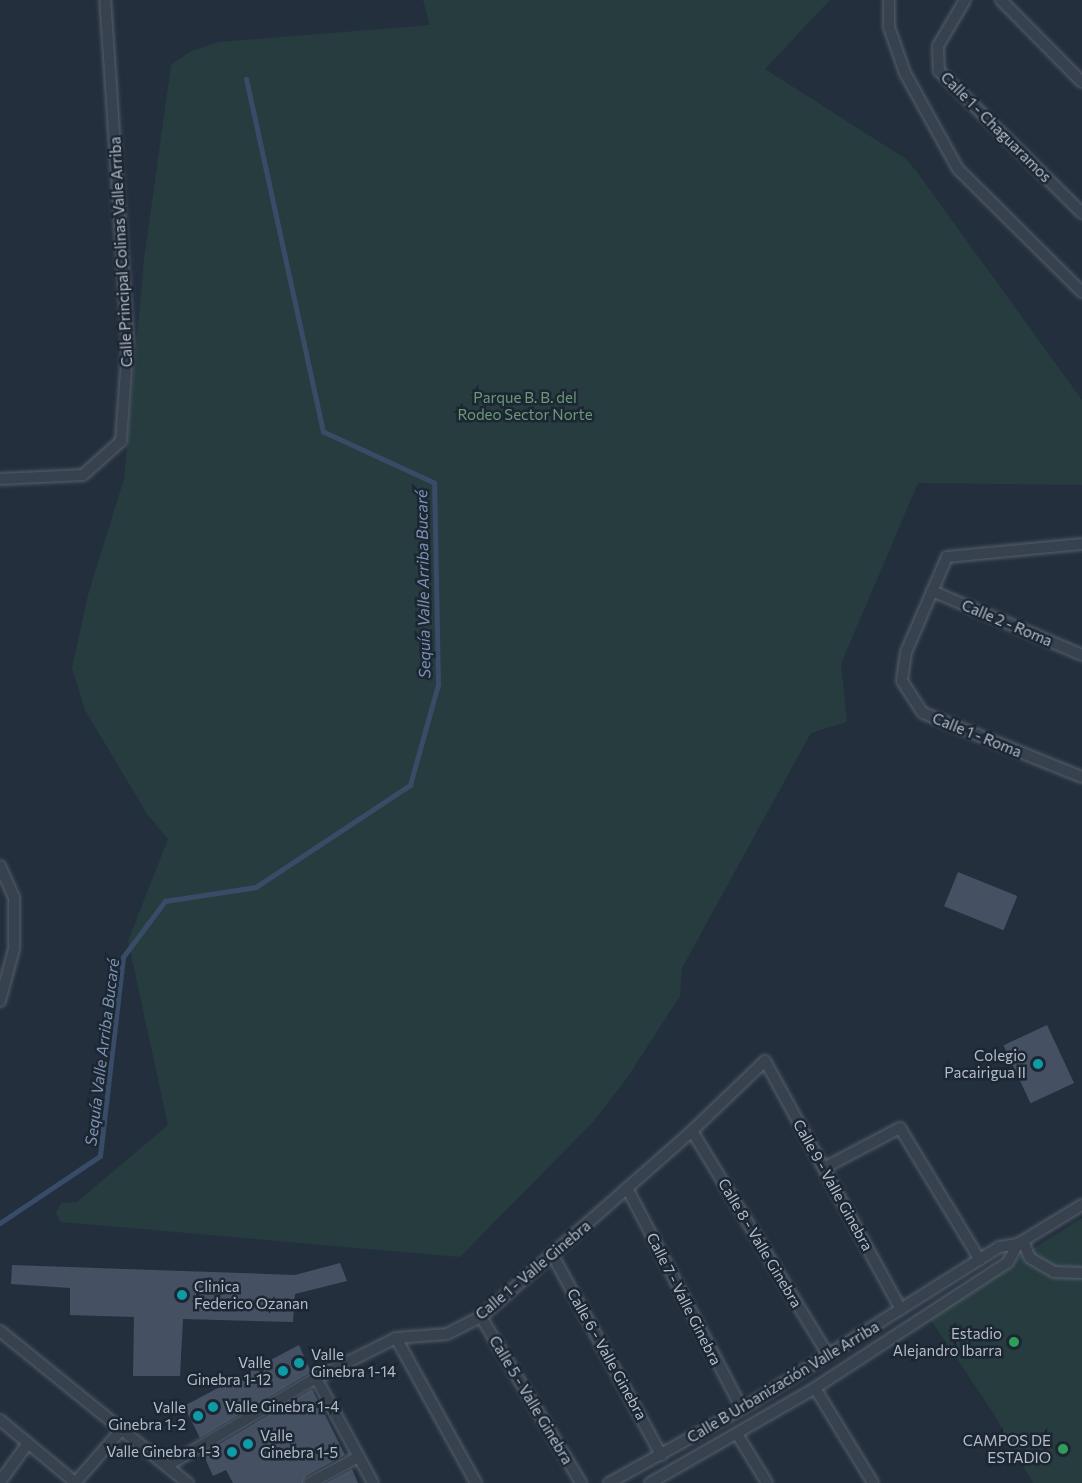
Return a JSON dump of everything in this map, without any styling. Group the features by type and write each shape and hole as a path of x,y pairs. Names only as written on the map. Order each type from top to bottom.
{"street":[{"name":"Calle Principal Colinas Valle Arriba","path":"0,479 83,475 121,441 128,343 105,0"},
{"path":"890,0 889,27 905,72 958,169 1082,292"},
{"name":"Calle 1 - Chaguaramos","path":"965,0 938,46 939,71 1082,213"},
{"path":"1000,0 1082,82"},
{"name":"Calle 1 - Roma","path":"1080,776 923,713 902,681 906,652 947,557 1082,544"},
{"name":"Calle 2 - Roma","path":"932,591 1082,655"},
{"path":"1080,776 1082,764"},
{"path":"0,866 14,897 14,949 0,1001"},
{"name":"Calle 1 - Valle Ginebra","path":"167,1466 316,1378 396,1338 447,1334 481,1317 693,1131 765,1061"},
{"name":"Calle 9 - Valle Ginebra","path":"765,1061 901,1309"},
{"path":"824,1168 900,1128 980,1260"},
{"name":"Calle 8 - Valle Ginebra","path":"693,1131 828,1355"},
{"name":"Calle 7 - Valle Ginebra","path":"627,1188 742,1409"},
{"name":"Calle B Urbanización Valle Arriba","path":"609,1483 742,1409 999,1247 1020,1243 1082,1205"},
{"path":"1020,1243 1030,1258 1054,1272 1082,1273"},
{"name":"Calle B Urbanización Valle Arriba","path":"652,1483 815,1388 1008,1262 1020,1243"},
{"name":"Calle 6 - Valle Ginebra","path":"552,1254 661,1455"},
{"name":"Calle 5 - Valle Ginebra","path":"481,1317 580,1483"},
{"path":"0,1331 188,1483"},
{"path":"396,1338 476,1483"},
{"path":"316,1378 373,1483"},
{"path":"815,1388 873,1483"},
{"path":"0,1420 76,1483 122,1429"},
{"path":"737,1434 767,1483"},
{"path":"0,1482 28,1443"},
{"path":"310,1483 358,1457"}],"green space":[{"name":"Parque B. B. del Rodeo Sector Norte","path":"423,0 830,0 765,69 906,159 917,172 1082,400 1082,485 918,483 841,664 847,722 811,733 682,968 680,996 627,1078 594,1121 460,1257 61,1222 56,1213 61,1203 77,1202 168,1125 128,941 168,839 147,814 85,710 72,668 88,595 124,479 144,260 171,65 191,51 219,42 430,25"},
{"name":"Estadio Alejandro Ibarra","path":"1082,1218 1082,1483 1033,1483 993,1413 927,1314"}],"building":[{"path":"958,872 1017,896 1003,930 944,906"},
{"name":"Colegio Pacairigua II","path":"1047,1025 1074,1083 1031,1103 1003,1045"},
{"name":"Clinica Federico Ozanan","path":"340,1263 347,1281 295,1294 293,1322 183,1319 180,1376 133,1376 134,1317 70,1315 70,1288 11,1284 12,1265 295,1275"},
{"path":"299,1345 311,1372 200,1438 184,1406"},
{"path":"312,1389 345,1455 306,1476 303,1483 233,1483 226,1470 213,1476 203,1454"},
{"path":"352,1469 358,1483 326,1483"}],"waterway":[{"name":"Sequía Valle Arriba Bucaré","path":"0,1223 100,1156 123,957 165,901 256,887 410,785 438,685 434,483 323,432 246,79"}],"place":[{"name":"Colegio Pacairigua II","path":"1038,1064"},
{"name":"Clinica Federico Ozanan","path":"182,1295"},
{"name":"Estadio Alejandro Ibarra","path":"1014,1342"},
{"name":"Valle Ginebra 1-14","path":"299,1363"},
{"name":"Valle Ginebra 1-12","path":"283,1371"},
{"name":"Valle Ginebra 1-4","path":"213,1407"},
{"name":"Valle Ginebra 1-2","path":"198,1416"},
{"name":"Valle Ginebra 1-5","path":"248,1444"},
{"name":"CAMPOS DE ESTADIO","path":"1063,1449"},
{"name":"Valle Ginebra 1-3","path":"232,1452"}]}
